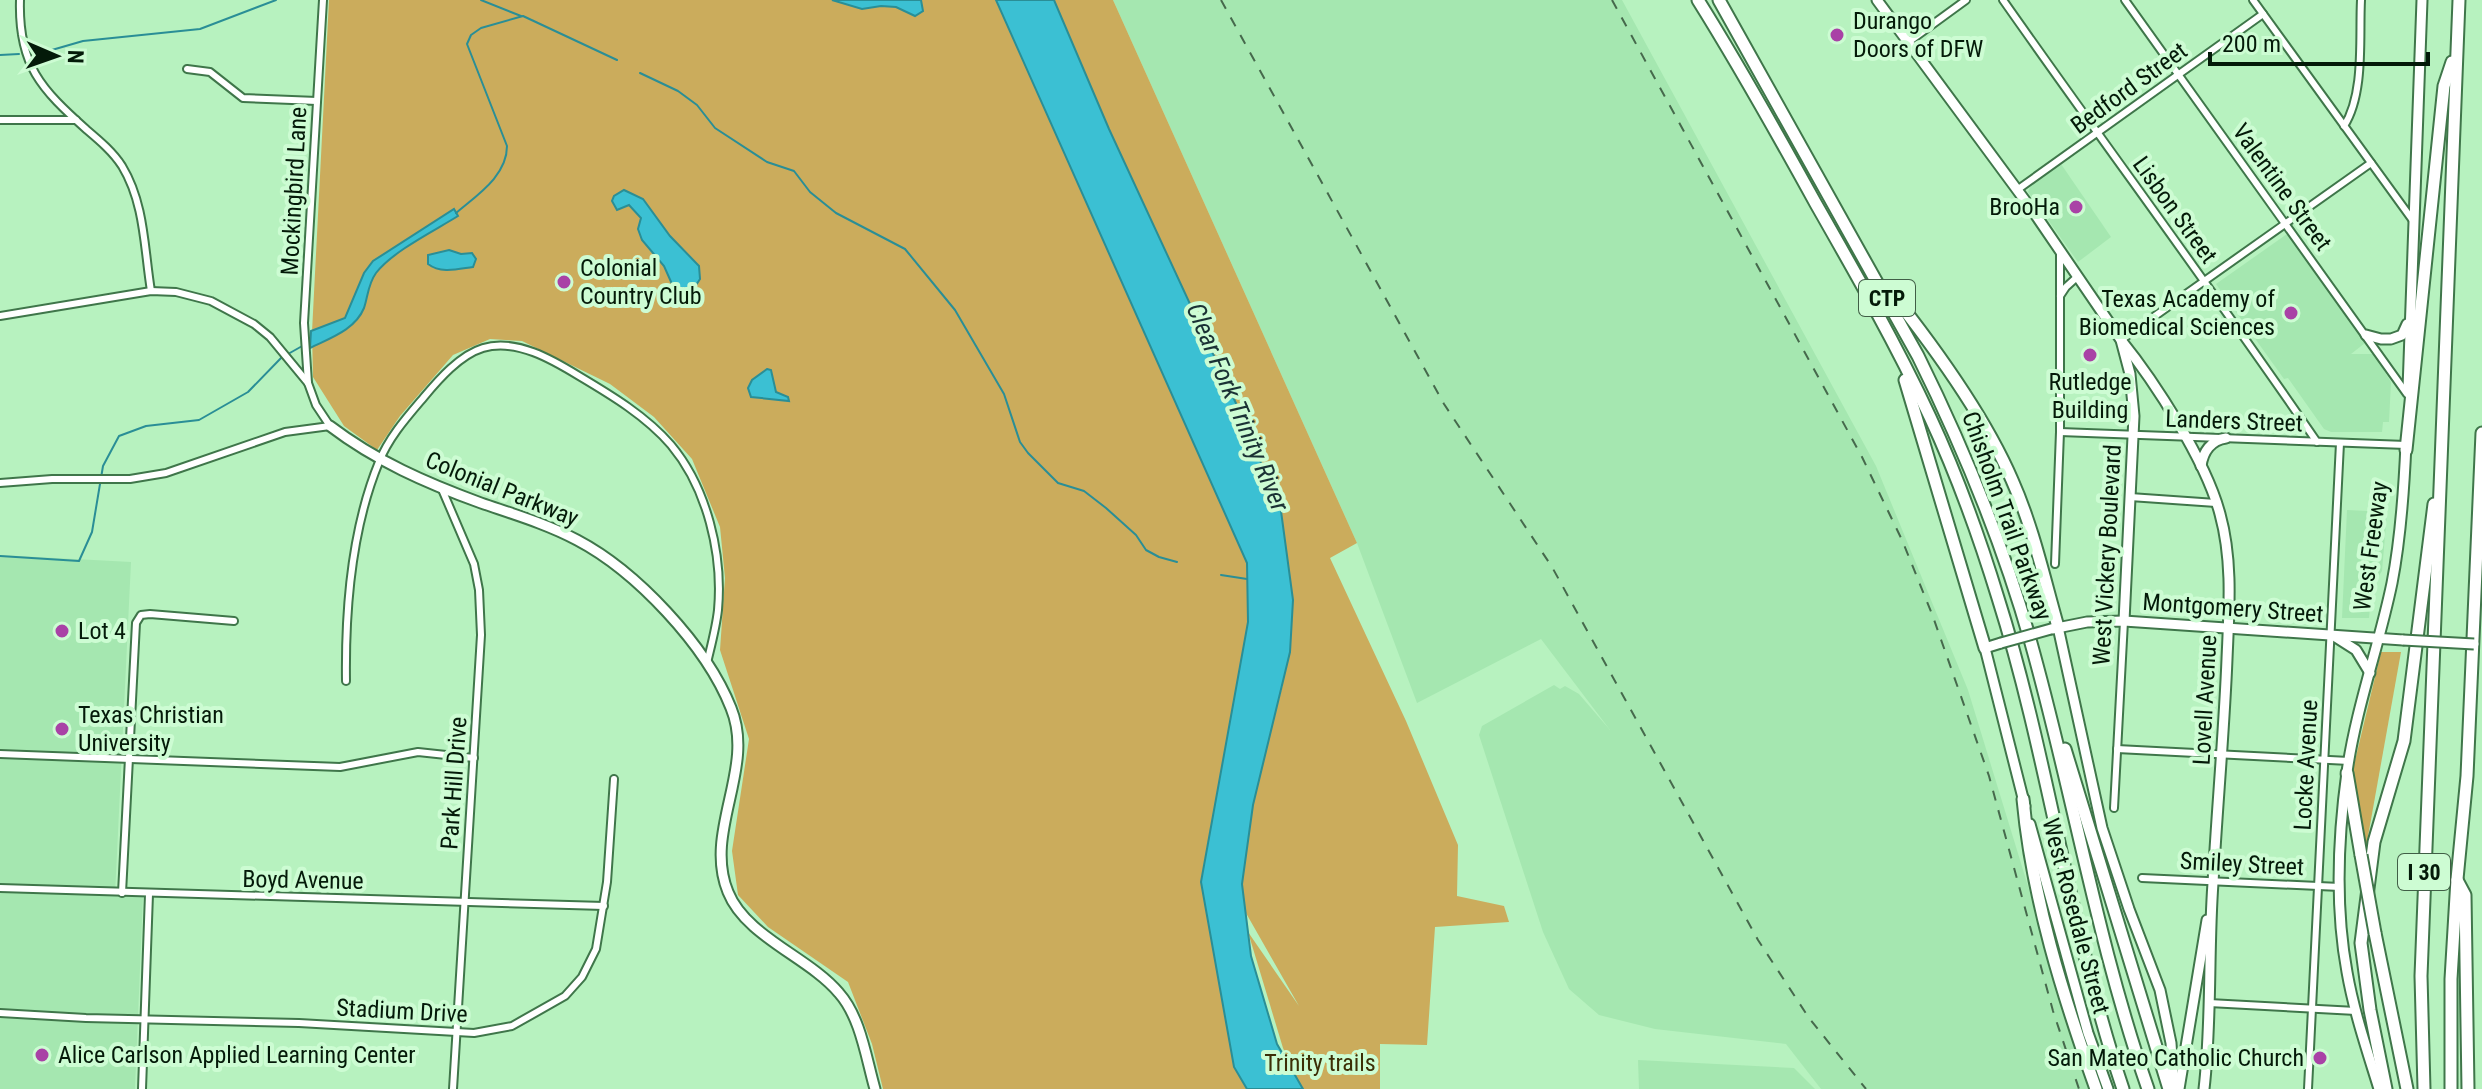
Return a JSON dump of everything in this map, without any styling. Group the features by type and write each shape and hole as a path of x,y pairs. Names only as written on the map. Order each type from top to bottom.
{"highway":[{"name":"Chisholm Trail Parkway","path":"1698,0 1895,345 1947,454 1999,601 2016,661 2093,990 2123,1089"},
{"name":"Chisholm Trail Parkway","path":"1719,0 1918,356 1968,463 2012,579 2043,689 2107,958 2148,1089"},
{"name":"I 30","path":"2424,1089 2421,961 2459,0"},
{"path":"2406,448 2444,86 2456,50"},
{"path":"1869,265 1905,310 1997,448 2026,516 2054,628"},
{"path":"1895,345 1985,648"},
{"name":"I 30","path":"2451,1089 2449,1030 2457,879 2467,776 2482,433"},
{"path":"2386,1089 2370,1010 2361,943 2374,842 2404,741 2443,444"},
{"path":"2043,689 2174,1089"},
{"path":"2348,767 2375,933 2407,1089"},
{"path":"2023,799 2038,889 2054,958 2096,1089"},
{"path":"2457,879 2465,895 2468,1089"}],"main road":[{"name":"West Vickery Boulevard","path":"1877,0 2017,190 2121,340 2133,398 2124,621"},
{"name":"West Freeway","path":"2379,1089 2347,970 2340,887 2341,831 2348,767 2399,540 2406,448 2422,0"},
{"path":"2366,335 2381,339 2397,337 2402,335 2410,318"},
{"name":"Lovell Avenue","path":"2121,340 2138,361 2201,466 2216,503 2227,547 2229,627 2204,1089"},
{"name":"Colonial Parkway","path":"330,426 380,460 441,487 555,529 604,557 652,598 676,624 707,663 731,708 737,735 733,782 720,843 727,890 738,911 842,996 857,1027 875,1089"},
{"path":"2201,466 2207,450 2218,439 2226,438"},
{"name":"Montgomery Street","path":"1985,648 2054,628 2087,622 2124,621 2482,645"},
{"name":"Chisholm Trail Parkway","path":"2054,628 2102,828 2160,990 2171,1043 2174,1089"},
{"path":"2331,635 2356,650 2370,673"},
{"path":"1985,648 2023,799"},
{"name":"West Rosedale Street","path":"2023,799 2088,1033 2108,1089"},
{"path":"2174,1089 2213,881"}],"street":[{"path":"20,0 21,40 27,61 39,81 120,162 136,194 142,216 151,291"},
{"name":"Mockingbird Lane","path":"308,383 304,340 323,0"},
{"path":"1907,43 1966,0"},
{"name":"Lisbon Street","path":"2003,0 2317,442"},
{"name":"Valentine Street","path":"2125,0 2407,395"},
{"path":"2253,0 2414,222"},
{"path":"2344,126 2357,95 2361,0"},
{"name":"Bedford Street","path":"2017,190 2263,14"},
{"path":"187,69 210,72 243,98 317,101"},
{"path":"0,120 76,120"},
{"path":"2121,340 2206,283 2371,163"},
{"path":"2055,564 2060,432 2060,251"},
{"path":"2060,296 2077,277"},
{"path":"0,316 151,291 193,296 225,307 254,324 308,383 316,405 330,426 285,432 166,473 108,480 52,479 0,483"},
{"path":"346,681 353,563 360,522 380,460 398,428 433,386 461,360 485,347 502,346 546,356 601,389 648,423 671,446 692,479 706,511 715,548 716,624 707,663"},
{"name":"Landers Street","path":"2060,432 2406,448"},
{"name":"Locke Avenue","path":"2308,1089 2340,443"},
{"name":"Park Hill Drive","path":"441,487 467,545 479,590 481,635 453,1089"},
{"path":"2130,497 2216,503"},
{"path":"122,893 138,618 150,614 234,621"},
{"name":"West Vickery Boulevard","path":"2114,808 2124,621"},
{"path":"2117,749 2324,760 2348,767"},
{"path":"0,754 340,767 418,752 474,758"},
{"name":"Stadium Drive","path":"0,1013 299,1023 457,1032 491,1032 512,1026 565,996 582,977 596,949 604,906 614,779"},
{"name":"Smiley Street","path":"2142,878 2340,887"},
{"name":"Boyd Avenue","path":"0,888 604,906"},
{"path":"142,1089 149,894"},
{"path":"2209,1003 2356,1011"}],"shaded area":[{"path":"1113,0 1622,0 1876,466 1968,690 2090,1089 1821,1089 1786,1044 1655,1029 1599,1015 1569,989 1543,932 1479,735 1482,726 1554,685 1560,689 1565,686 1579,694 1610,730 1541,639 1417,703 1357,543"},
{"path":"2061,164 2111,237 2078,262 2028,192 2030,187"},
{"name":"Texas Academy of Biomedical Sciences","path":"2287,234 2365,343 2351,354 2374,354 2391,382 2389,422 2383,422 2382,432 2331,432 2324,429 2216,284"},
{"path":"2347,510 2387,512 2382,571 2372,586 2369,618 2342,618"},
{"name":"Texas Christian University","path":"0,555 131,562 115,895 143,896 135,1089 0,1089"},
{"path":"1638,1060 1794,1068 1815,1089 1639,1089"}],"green space":[{"name":"Colonial Country Club","path":"329,0 1113,0 1357,543 1330,558 1406,721 1458,845 1457,896 1504,906 1509,922 1435,927 1427,1045 1380,1044 1380,1089 1301,1089 1283,1048 1248,932 1299,1006 1230,885 1283,684 1238,677 1201,880 1234,1067 1247,1089 883,1089 872,1044 848,982 768,927 738,895 732,851 749,739 720,650 725,578 720,527 692,459 654,417 610,384 522,341 490,339 453,355 400,416 377,450 344,426 313,377 312,332"},
{"path":"2381,652 2401,652 2365,853 2354,765"}],"water":[{"path":"832,0 921,0 923,11 915,16 896,7 862,9"},
{"path":"996,0 1054,0 1109,129 1240,412 1281,511 1293,600 1290,652 1253,805 1242,884 1251,956 1277,1044 1303,1089 1247,1089 1234,1067 1201,882 1248,622 1247,563"},
{"path":"624,190 643,199 670,236 699,266 700,279 694,288 681,291 672,284 664,266 642,240 638,229 641,218 629,205 617,210 612,201"},
{"path":"454,209 458,216 403,249 383,265 376,273 364,308 355,322 310,348 311,331 345,318 364,273 373,261"},
{"path":"449,250 461,254 472,253 476,259 473,267 444,270 428,264 428,255"},
{"path":"767,369 771,370 776,392 788,397 789,401 751,397 748,388 752,380"}],"waterway":[{"path":"38,54 83,41 200,29 276,0"},
{"path":"481,0 521,16"},
{"path":"456,213 496,176 506,157 507,146 467,44 471,35 481,28 523,16 617,60"},
{"path":"0,55 19,54"},
{"path":"640,73 678,91 697,105 715,128 767,162 794,171 810,192 836,213 905,249 955,310 1004,394 1020,442 1028,453 1058,483 1084,491 1106,508 1136,535 1146,550 1177,562"},
{"path":"288,354 304,345"},
{"path":"0,556 79,561 92,532 103,466 119,436 146,426 199,420 248,392 282,357"},
{"path":"1221,575 1247,579"}],"railway":[{"path":"1221,0 1444,404 1552,567 1758,940 1809,1018 1866,1089"},
{"path":"1612,0 1862,457 1902,540 1932,614 1989,776 2053,1011 2079,1089"}],"place":[{"name":"Durango Doors of DFW","path":"1837,35"},
{"name":"BrooHa","path":"2076,207"},
{"name":"Colonial Country Club","path":"564,282"},
{"name":"Texas Academy of Biomedical Sciences","path":"2291,313"},
{"name":"Rutledge Building","path":"2090,355"},
{"name":"Lot 4","path":"62,631"},
{"name":"Texas Christian University","path":"62,729"},
{"name":"Alice Carlson Applied Learning Center","path":"42,1055"},
{"name":"San Mateo Catholic Church","path":"2320,1058"}],"water label":[{"name":"Clear Fork Trinity River","path":"1238,407"}],"park label":[{"name":"Trinity trails","path":"1320,1063"}]}
